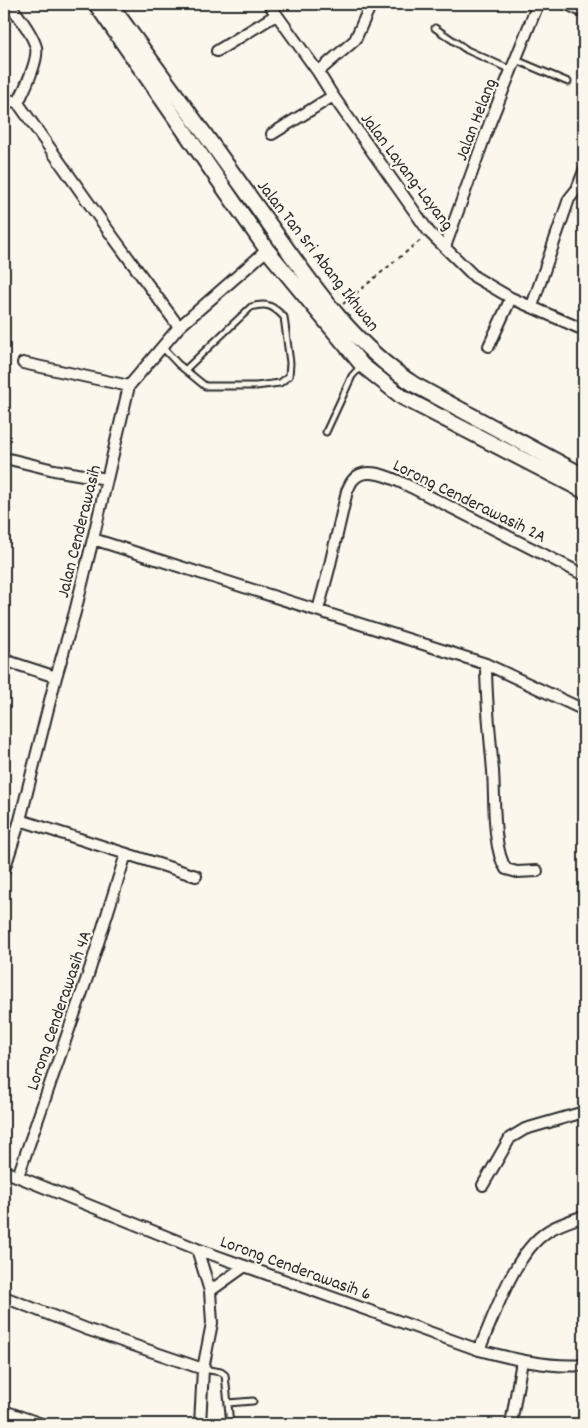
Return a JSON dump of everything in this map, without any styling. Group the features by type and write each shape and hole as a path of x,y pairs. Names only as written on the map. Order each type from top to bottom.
{"street":[{"path":"9,4 36,48 33,70 18,103"},
{"name":"Jalan Tan Sri Abang Ikhwan","path":"96,4 267,250 362,365"},
{"name":"Jalan Tan Sri Abang Ikhwan","path":"110,4 334,311 364,345 400,376 414,385 584,476"},
{"name":"Jalan Layang-Layang","path":"269,4 429,232 475,277 511,298 582,329"},
{"path":"318,72 355,40 371,4"},
{"name":"Jalan Helang","path":"446,247 489,125 538,4"},
{"path":"217,52 276,15"},
{"path":"272,134 332,96"},
{"path":"4,98 18,103 179,326"},
{"path":"532,306 569,199 581,191 584,171"},
{"name":"Jalan Cenderawasih","path":"4,870 20,820 93,539 129,386 179,326 267,250"},
{"path":"489,346 511,298"},
{"path":"582,329 584,317"},
{"path":"23,363 129,386"},
{"path":"362,365 402,397 584,491"},
{"path":"9,459 54,470 107,479"},
{"name":"Lorong Cenderawasih 2A","path":"318,610 330,569 347,491 353,479 359,475 372,473 386,476 413,488 584,575"},
{"path":"93,539 486,664 584,710"},
{"path":"4,660 56,677"},
{"path":"486,664 486,706 500,861 506,869 517,872 537,871"},
{"path":"20,820 196,876"},
{"name":"Lorong Cenderawasih 4A","path":"18,1176 126,854"},
{"path":"484,1185 510,1138 525,1129 584,1112"},
{"name":"Lorong Cenderawasih 6","path":"4,1170 197,1249 479,1350 522,1361 572,1366 584,1364"},
{"path":"479,1350 514,1271 533,1245 549,1230 584,1216"},
{"path":"197,1249 210,1291 212,1324 203,1369 200,1424"},
{"path":"210,1291 245,1266"},
{"path":"4,1297 89,1330 203,1369"},
{"path":"511,1424 522,1361"},
{"path":"4,1411 42,1424"}],"lane":[{"path":"561,4 584,15"},
{"path":"434,28 468,50 512,70"},
{"path":"516,60 568,82"},
{"path":"162,346 178,364 205,386 280,384 288,376 290,363 284,317 274,307 262,304 251,307 186,369"},
{"path":"326,432 352,376 362,365"},
{"path":"4,832 15,837"},
{"path":"203,1369 221,1372 225,1375 230,1424"},
{"path":"228,1403 253,1401"}],"path":[{"path":"334,311 429,232"}]}
